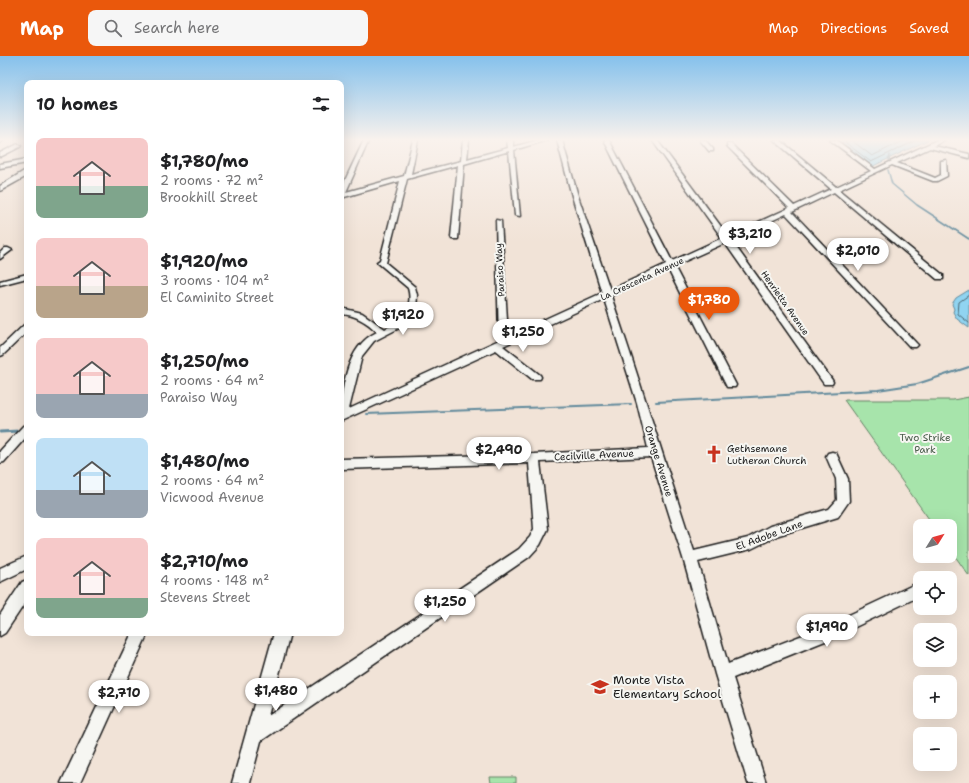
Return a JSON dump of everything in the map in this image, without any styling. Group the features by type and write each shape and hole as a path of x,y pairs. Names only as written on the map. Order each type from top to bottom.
{"main road":[{"path":"0,189 24,175"}],"street":[{"path":"344,189 351,174"},
{"path":"344,409 357,356 364,345 383,332 399,326 405,321 412,311 414,292 411,286 382,262 406,174"},
{"path":"344,194 420,174"},
{"path":"455,237 462,174"},
{"path":"514,174 518,215"},
{"name":"Orange Avenue","path":"569,174 642,403 655,452 690,558 723,674 757,783"},
{"path":"625,174 669,267 731,385"},
{"name":"Henrietta Avenue","path":"679,174 728,240 828,382"},
{"path":"756,174 913,345"},
{"path":"817,174 940,277"},
{"name":"La Crescenta Avenue","path":"344,416 869,174"},
{"path":"920,174 935,180 944,176 944,174"},
{"name":"Paraiso Way","path":"498,221 500,344"},
{"path":"0,257 8,250"},
{"path":"0,283 24,277"},
{"path":"344,311 355,312 361,315 383,332"},
{"path":"0,353 24,330"},
{"path":"500,344 536,377"},
{"path":"0,460 24,432"},
{"name":"Cecilville Avenue","path":"344,464 534,458 655,452"},
{"name":"El Adobe Lane","path":"690,558 751,544 775,530 833,513 843,501 842,479 832,456"},
{"path":"255,735 524,553 535,541 541,529 541,516 534,458"},
{"path":"0,575 24,563"},
{"path":"0,628 24,592"},
{"path":"723,674 825,634 913,592"},
{"path":"70,783 139,636"},
{"path":"241,783 281,636"}],"green space":[{"name":"Two Strike Park","path":"969,397 969,576 957,559 957,519 929,519 844,400 953,400"},
{"path":"490,777 516,777 516,783 491,783"}],"water":[{"path":"969,290 969,328 957,319 953,312 954,309 952,304 956,298"}],"waterway":[{"path":"889,174 892,184 917,205 969,239"},
{"path":"656,402 878,390 917,384 969,367"},
{"path":"366,414 631,404"},
{"path":"0,432 19,431"}],"place":[{"name":"Gethsemane Lutheran Church","path":"714,454"},
{"name":"Monte Vista Elementary School","path":"600,687"}]}
